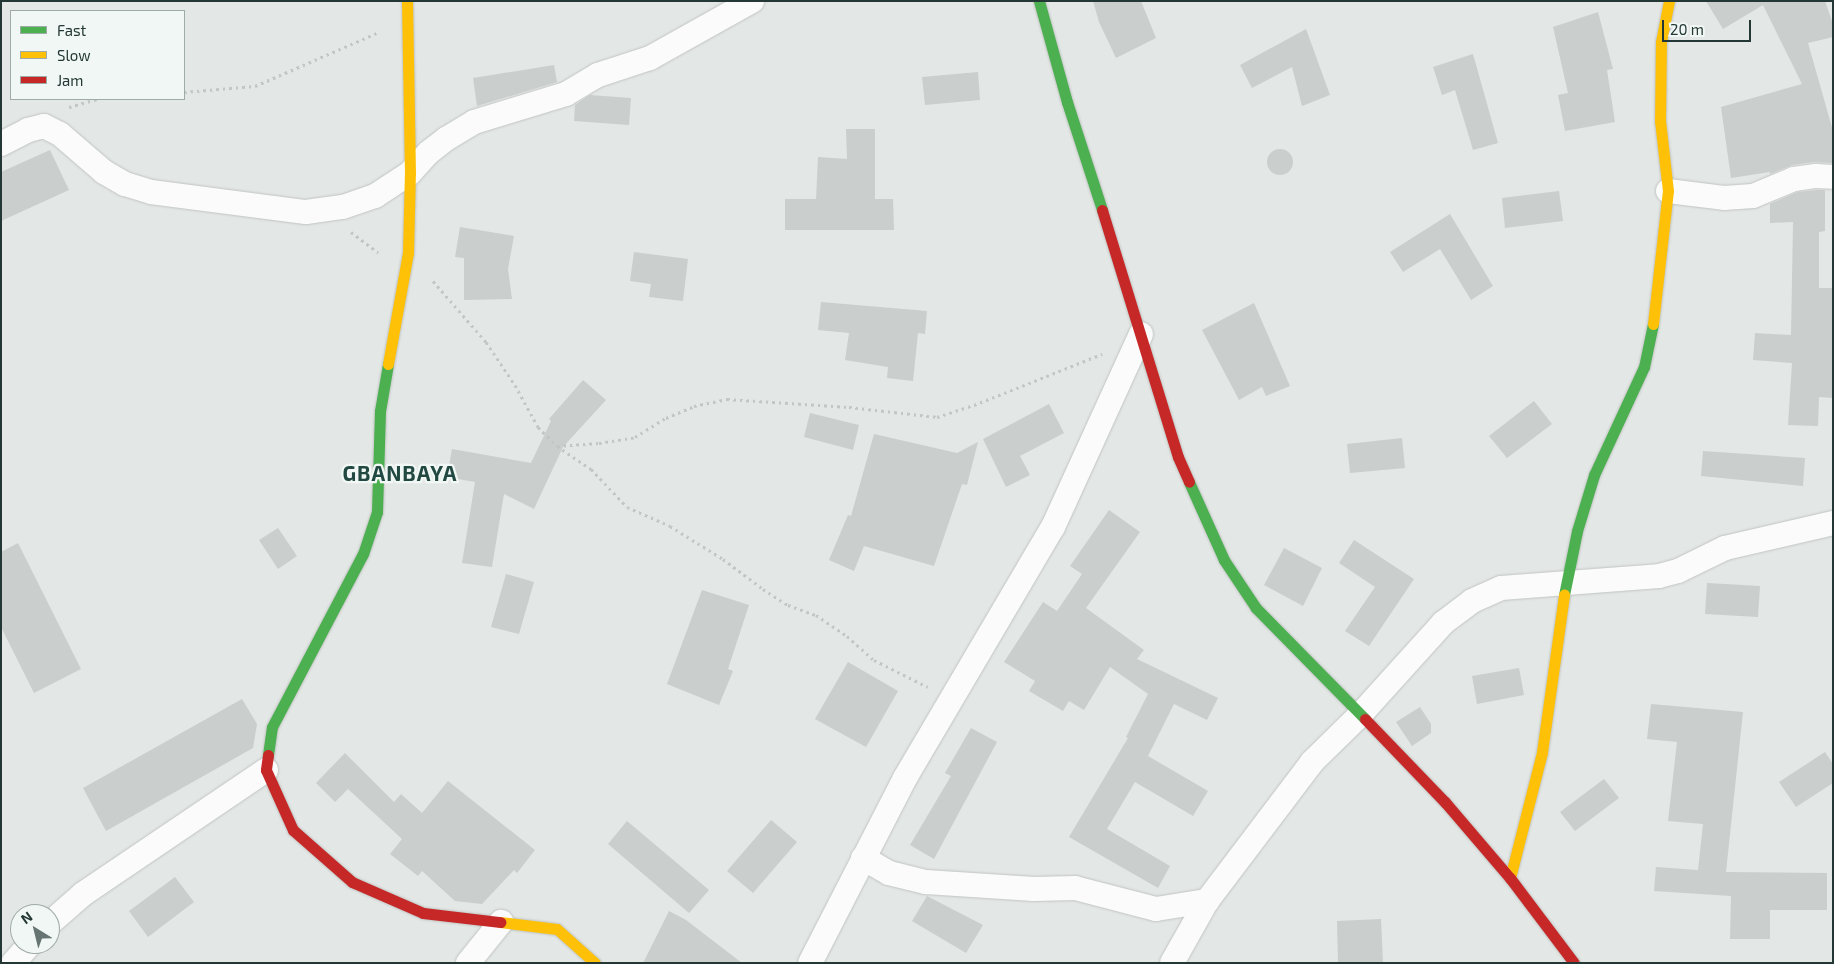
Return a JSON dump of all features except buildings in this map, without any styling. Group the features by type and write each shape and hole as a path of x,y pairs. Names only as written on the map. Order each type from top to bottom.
{"street":[{"path":"407,1 409,14 410,173 408,253 380,411 377,512 363,554 272,727 266,770 294,830 352,882 424,913 557,930 595,963"},
{"path":"1,144 28,130 44,126 60,134 104,172 125,184 151,192 306,212 359,202 375,196 410,173 428,153 474,122 566,94 598,75 650,58 752,1"},
{"path":"1039,1 1067,102 1178,457 1224,560 1256,608 1445,802 1510,878 1574,963"},
{"path":"1510,878 1542,752 1566,583 1577,531 1594,474 1644,367 1656,312 1668,191 1660,121 1661,42 1669,1"},
{"path":"1668,191 1724,198 1752,196 1794,179 1816,176 1833,177"},
{"path":"810,963 904,778 1053,527 1141,334"},
{"path":"1172,963 1207,901 1312,762 1360,715 1443,623 1472,601 1501,588 1659,576 1678,571 1725,548 1833,523"},
{"path":"60,914 83,894 266,770"},
{"path":"863,858 889,873 926,882 1034,889 1075,888 1156,909 1207,901"},
{"path":"468,963 501,922"}],"path":[{"path":"185,92 255,86 354,45 392,26 409,14"},
{"path":"346,228 384,256 408,253 486,342 515,385 538,427 557,446 591,469 627,507 670,526 723,559 788,605 824,620 847,636 874,660 908,676 950,700"},
{"path":"557,446 599,443 635,437 666,418 694,406 727,400 849,407 936,417 974,406 1006,391 1090,360 1141,334"}],"traffic: fast":[{"path":"1039,1 1067,102 1102,210"},
{"path":"1564,595 1577,531 1594,475 1644,367 1653,324"},
{"path":"268,755 272,727 363,554 377,512 380,411 388,364"},
{"path":"1189,482 1224,560 1256,608 1365,719"}],"traffic: slow":[{"path":"388,364 408,253 410,173 407,1"},
{"path":"1653,324 1668,191 1660,121 1661,42 1669,1"},
{"path":"1510,878 1542,752 1564,595"},
{"path":"500,922 557,929 595,963"}],"traffic: jam":[{"path":"1102,210 1178,457 1189,482"},
{"path":"1365,719 1445,802 1510,878 1574,963"},
{"path":"268,755 266,770 293,830 352,882 423,913 500,922"}],"district":[{"name":"GBANBAYA","path":"400,473"}]}
